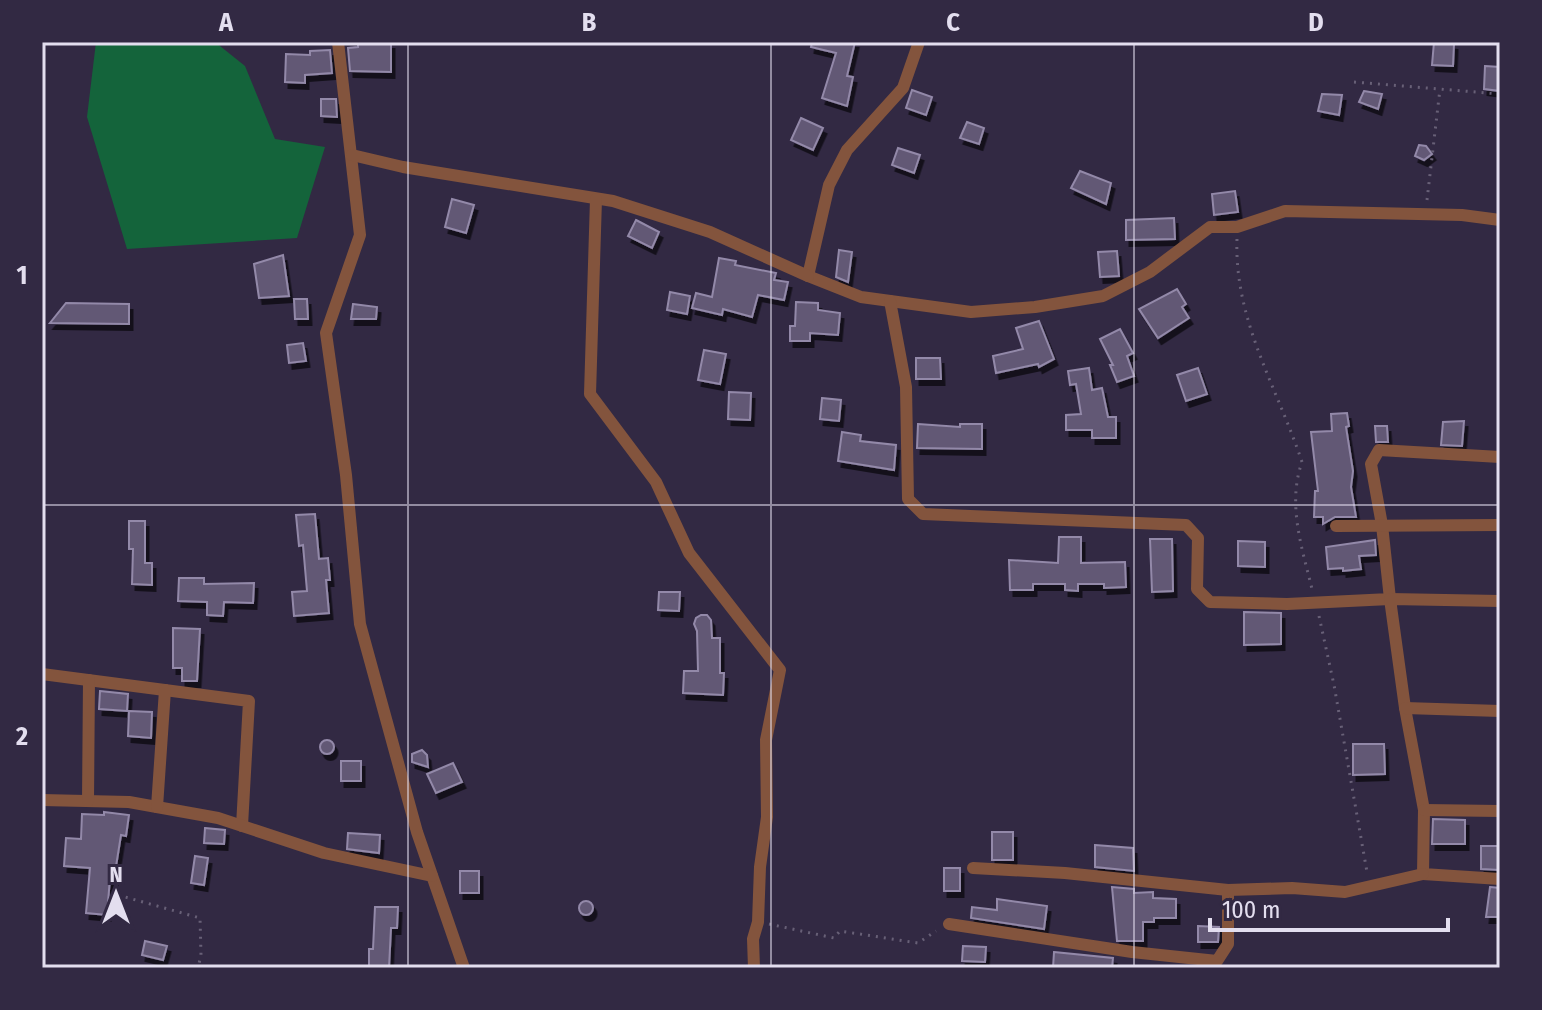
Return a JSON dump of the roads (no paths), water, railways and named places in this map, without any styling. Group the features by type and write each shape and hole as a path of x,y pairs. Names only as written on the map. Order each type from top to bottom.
{"street":[{"path":"338,42 360,235 326,333 346,475 360,624 417,832 464,968"},
{"path":"808,276 829,185 847,150 903,88 919,42"},
{"path":"352,155 403,167 613,201 710,232 861,297 971,312 1035,307 1103,296 1150,272 1210,227 1237,227 1285,211 1425,214 1500,220"},
{"path":"596,199 590,394 656,482 689,553 780,670 766,740 767,817 760,867 758,922 753,939 754,968"},
{"path":"890,301 906,387 908,499 923,514 1186,525 1198,538 1197,589 1210,602 1500,601"},
{"path":"1423,874 1424,810 1405,708 1382,525 1371,464 1379,450 1500,457"},
{"path":"1336,526 1500,525"},
{"path":"42,674 249,701 242,826"},
{"path":"88,801 89,680"},
{"path":"157,807 165,690"},
{"path":"1405,708 1500,711"},
{"path":"42,800 129,802 218,818 324,853 432,876"},
{"path":"1424,810 1500,811"},
{"path":"973,868 1065,873 1228,890 1292,888 1345,892 1423,874 1500,879"},
{"path":"949,924 1118,950 1217,961 1228,944 1228,890"}]}
